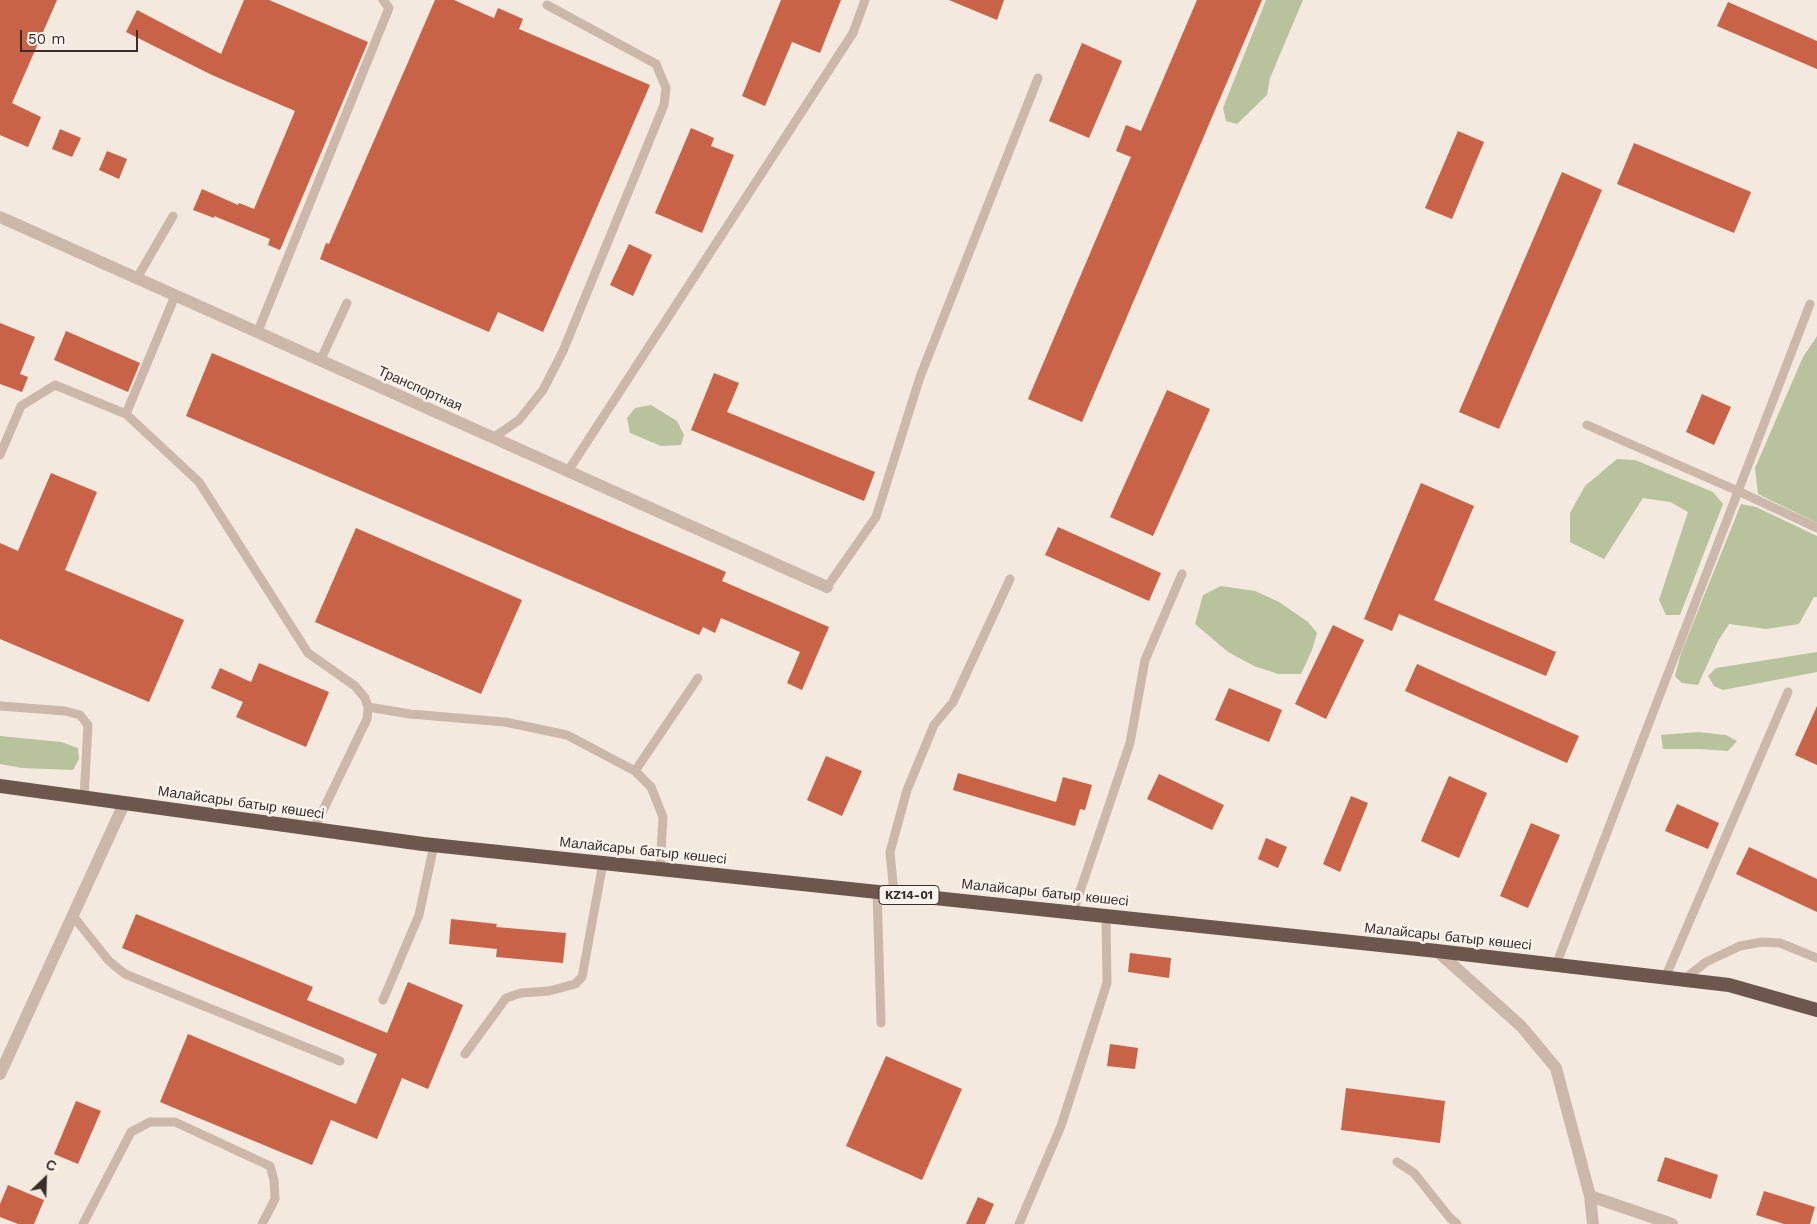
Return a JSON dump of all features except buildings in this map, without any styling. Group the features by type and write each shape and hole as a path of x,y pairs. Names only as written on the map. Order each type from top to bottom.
{"highway":[{"name":"Малайсары батыр көшесі","path":"0,786 434,845 1438,951 1683,980 1729,986 1817,1010"}],"street":[{"name":"Транспортная","path":"0,217 828,587"},
{"path":"0,1074 124,804"},
{"path":"1438,951 1521,1026 1556,1068 1590,1196 1593,1224"},
{"path":"1590,1196 1672,1224"}],"lane":[{"path":"258,331 389,8 383,0"},
{"path":"568,472 853,33 865,0"},
{"path":"493,438 519,420 542,390 563,351 664,105 666,88 656,64 547,5"},
{"path":"828,587 876,517 920,377 1038,78"},
{"path":"137,278 173,216"},
{"path":"126,414 175,296"},
{"path":"320,360 347,303"},
{"path":"1556,965 1810,304"},
{"path":"0,455 21,406 55,385 126,414 199,482 308,653 355,686 365,698 368,707 367,719 314,829"},
{"path":"1587,425 1817,528"},
{"path":"1073,912 1130,742 1145,660 1182,574"},
{"path":"894,894 890,852 907,790 934,725 953,702 1010,579"},
{"path":"635,770 698,678"},
{"path":"1665,978 1788,692"},
{"path":"0,706 65,711 80,715 88,725 84,798"},
{"path":"368,707 410,714 505,722 567,735 635,770 651,787 663,817 660,869"},
{"path":"383,1000 419,915 434,845"},
{"path":"465,1054 506,998 521,992 549,991 564,987 574,984 582,977 603,863"},
{"path":"877,892 881,1023"},
{"path":"73,916 109,961 125,974 340,1061"},
{"path":"1019,1224 1061,1126 1108,983 1106,916"},
{"path":"1683,980 1706,962 1740,946 1762,942 1780,943 1817,958"},
{"path":"87,1223 131,1132 150,1122 175,1122 270,1166 274,1180 275,1199 262,1224"},
{"path":"1397,1162 1414,1173 1457,1224"}],"green space":[{"path":"1266,0 1303,0 1270,78 1267,95 1237,124 1226,121 1223,108"},
{"path":"1817,336 1817,523 1758,494 1755,468 1803,357"},
{"path":"651,405 677,421 684,435 681,445 661,446 630,433 627,418 635,408"},
{"path":"1617,459 1635,460 1713,492 1723,504 1680,615 1666,615 1659,600 1688,512 1670,502 1643,498 1604,559 1570,542 1570,513 1585,486"},
{"path":"1741,504 1756,507 1817,536 1817,597 1814,597 1799,624 1766,629 1729,624 1718,641 1698,685 1682,683 1675,676 1681,653"},
{"path":"1221,586 1255,591 1279,602 1308,622 1317,633 1312,650 1301,674 1278,674 1254,666 1228,652 1195,624 1203,595"},
{"path":"1817,652 1817,672 1723,690 1714,686 1708,676 1716,668"},
{"path":"1698,732 1726,735 1737,741 1728,751 1663,749 1661,735"},
{"path":"0,736 61,742 78,748 79,759 73,770 22,768 0,764"}]}
